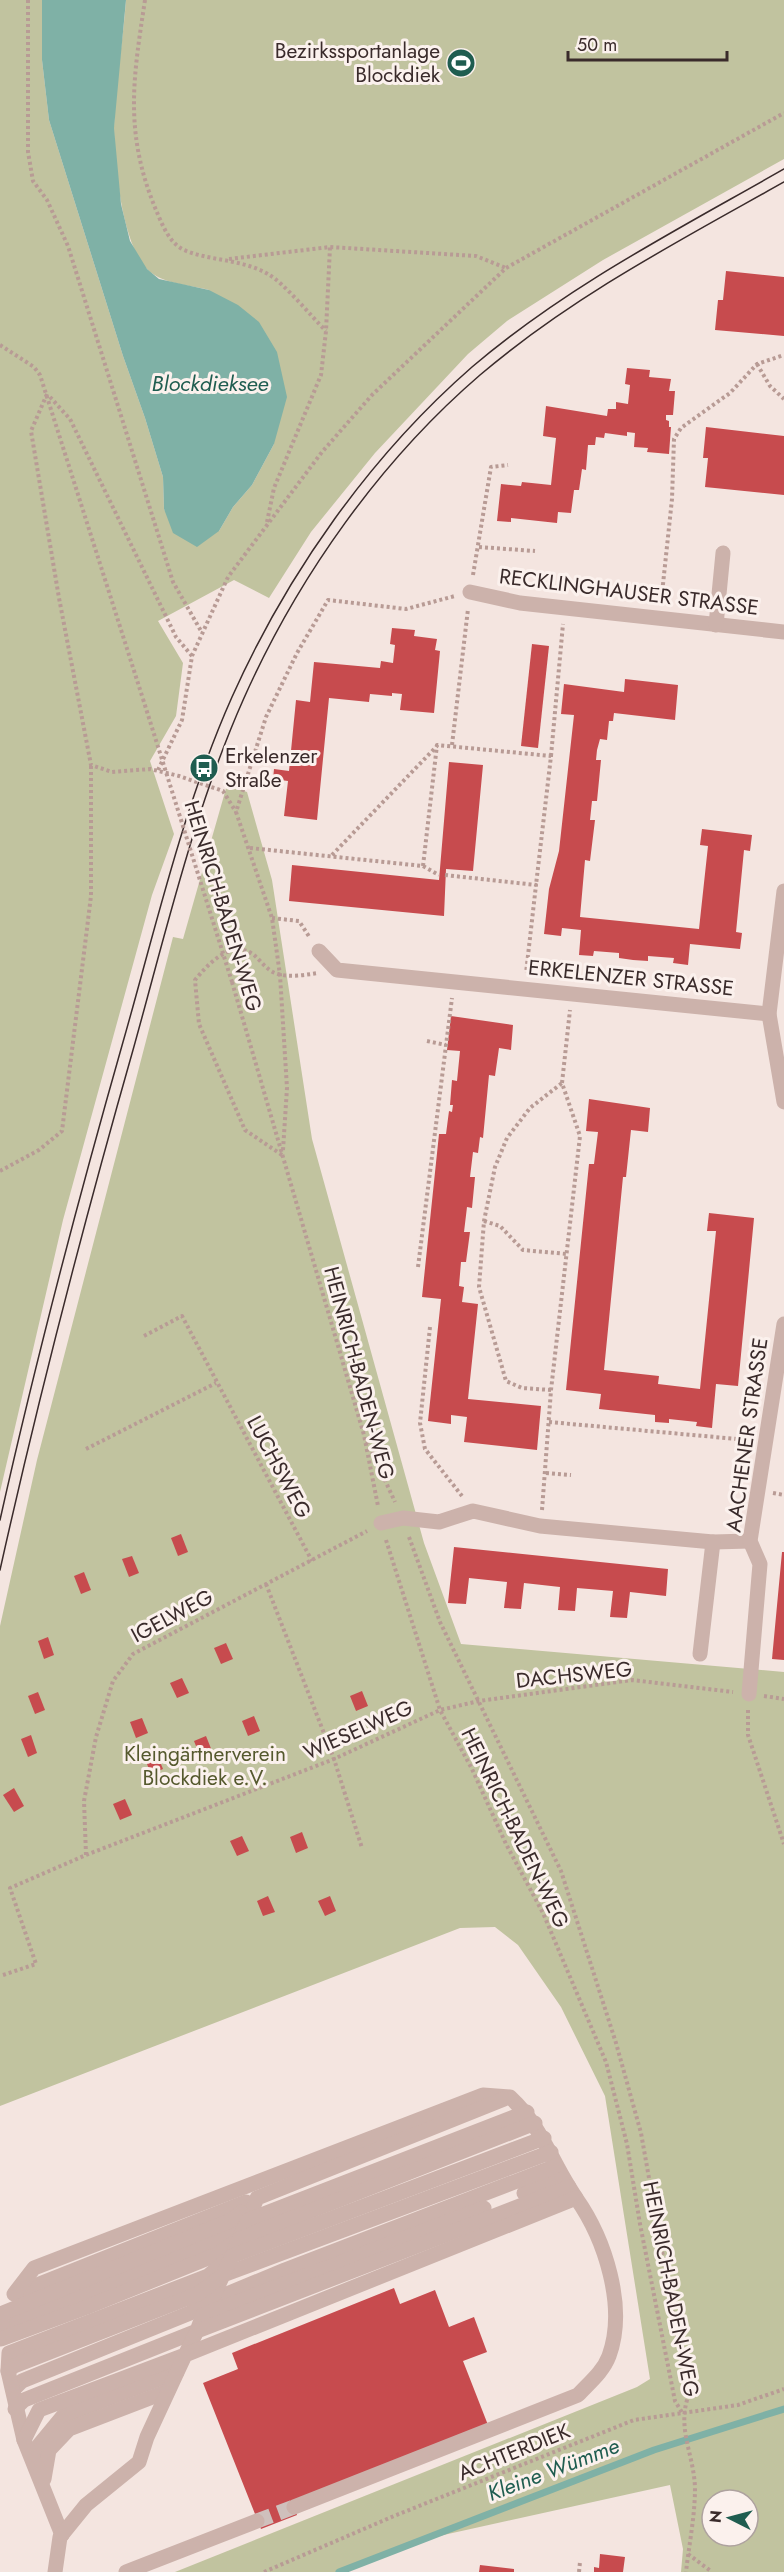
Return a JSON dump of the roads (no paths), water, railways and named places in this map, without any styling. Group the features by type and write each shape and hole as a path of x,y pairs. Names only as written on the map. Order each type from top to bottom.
{"street":[{"path":"716,625 723,553"},
{"name":"RECKLINGHAUSER STRASSE","path":"470,592 520,603 784,632"},
{"path":"784,891 769,1014 784,1102"},
{"name":"ERKELENZER STRASSE","path":"319,951 337,970 769,1014"},
{"name":"AACHENER STRASSE","path":"749,1694 760,1564 750,1541 784,1324"},
{"path":"381,1523 403,1518 439,1522 473,1510 540,1526 713,1542 750,1541"},
{"path":"700,1654 713,1542"},
{"path":"62,2535 24,2440 15,2409 1,2327 14,2294 34,2268 265,2181 483,2095 510,2097 531,2118 544,2138 597,2236 615,2299 614,2337 609,2357 600,2372 578,2395 294,2507"},
{"path":"14,2294 510,2097"},
{"path":"1,2327 222,2238 248,2220 531,2118"},
{"path":"1,2327 218,2254 239,2239 531,2118"},
{"path":"8,2371 9,2353 208,2276 232,2256 544,2138"},
{"path":"8,2371 14,2366 198,2294 223,2275 563,2176"},
{"path":"13,2390 22,2381 190,2313 212,2299 563,2176"},
{"path":"203,2315 563,2176"},
{"path":"15,2409 24,2400 197,2331 563,2176"},
{"path":"24,2440 39,2409 185,2355 563,2176"},
{"path":"55,2572 62,2535 86,2505 139,2462 147,2437 265,2181"},
{"path":"1,2327 232,2220 257,2198"},
{"path":"37,2470 35,2454 39,2445 63,2416 177,2372"},
{"path":"44,2486 49,2450 69,2429 168,2391"},
{"path":"126,2572 257,2521"}],"water":[{"name":"Blockdieksee","path":"42,0 126,0 114,128 121,204 130,241 147,269 159,279 209,290 238,305 259,322 277,352 287,397 274,444 252,485 233,507 219,531 197,547 173,533 164,509 163,477 49,120 42,60"}],"waterway":[{"name":"Kleine Wümme","path":"339,2572 654,2450 784,2409"}],"tunnel":[{"path":"257,2521 294,2507"}],"tram line":[{"path":"0,1520 74,1220 185,824 232,697 278,606 334,519 366,478 399,439 472,367 546,310 584,285 663,237 784,169"},
{"path":"0,1570 46,1374 182,872 226,740 244,698 290,609 316,565 376,483 443,409 480,375 515,346 589,295 666,248 784,182"}],"place":[{"name":"Bezirkssportanlage Blockdiek","path":"461,63"},
{"name":"Erkelenzer Straße","path":"204,768"}],"park label":[{"name":"Kleingärtnerverein Blockdiek e.V.","path":"205,1766"}]}
